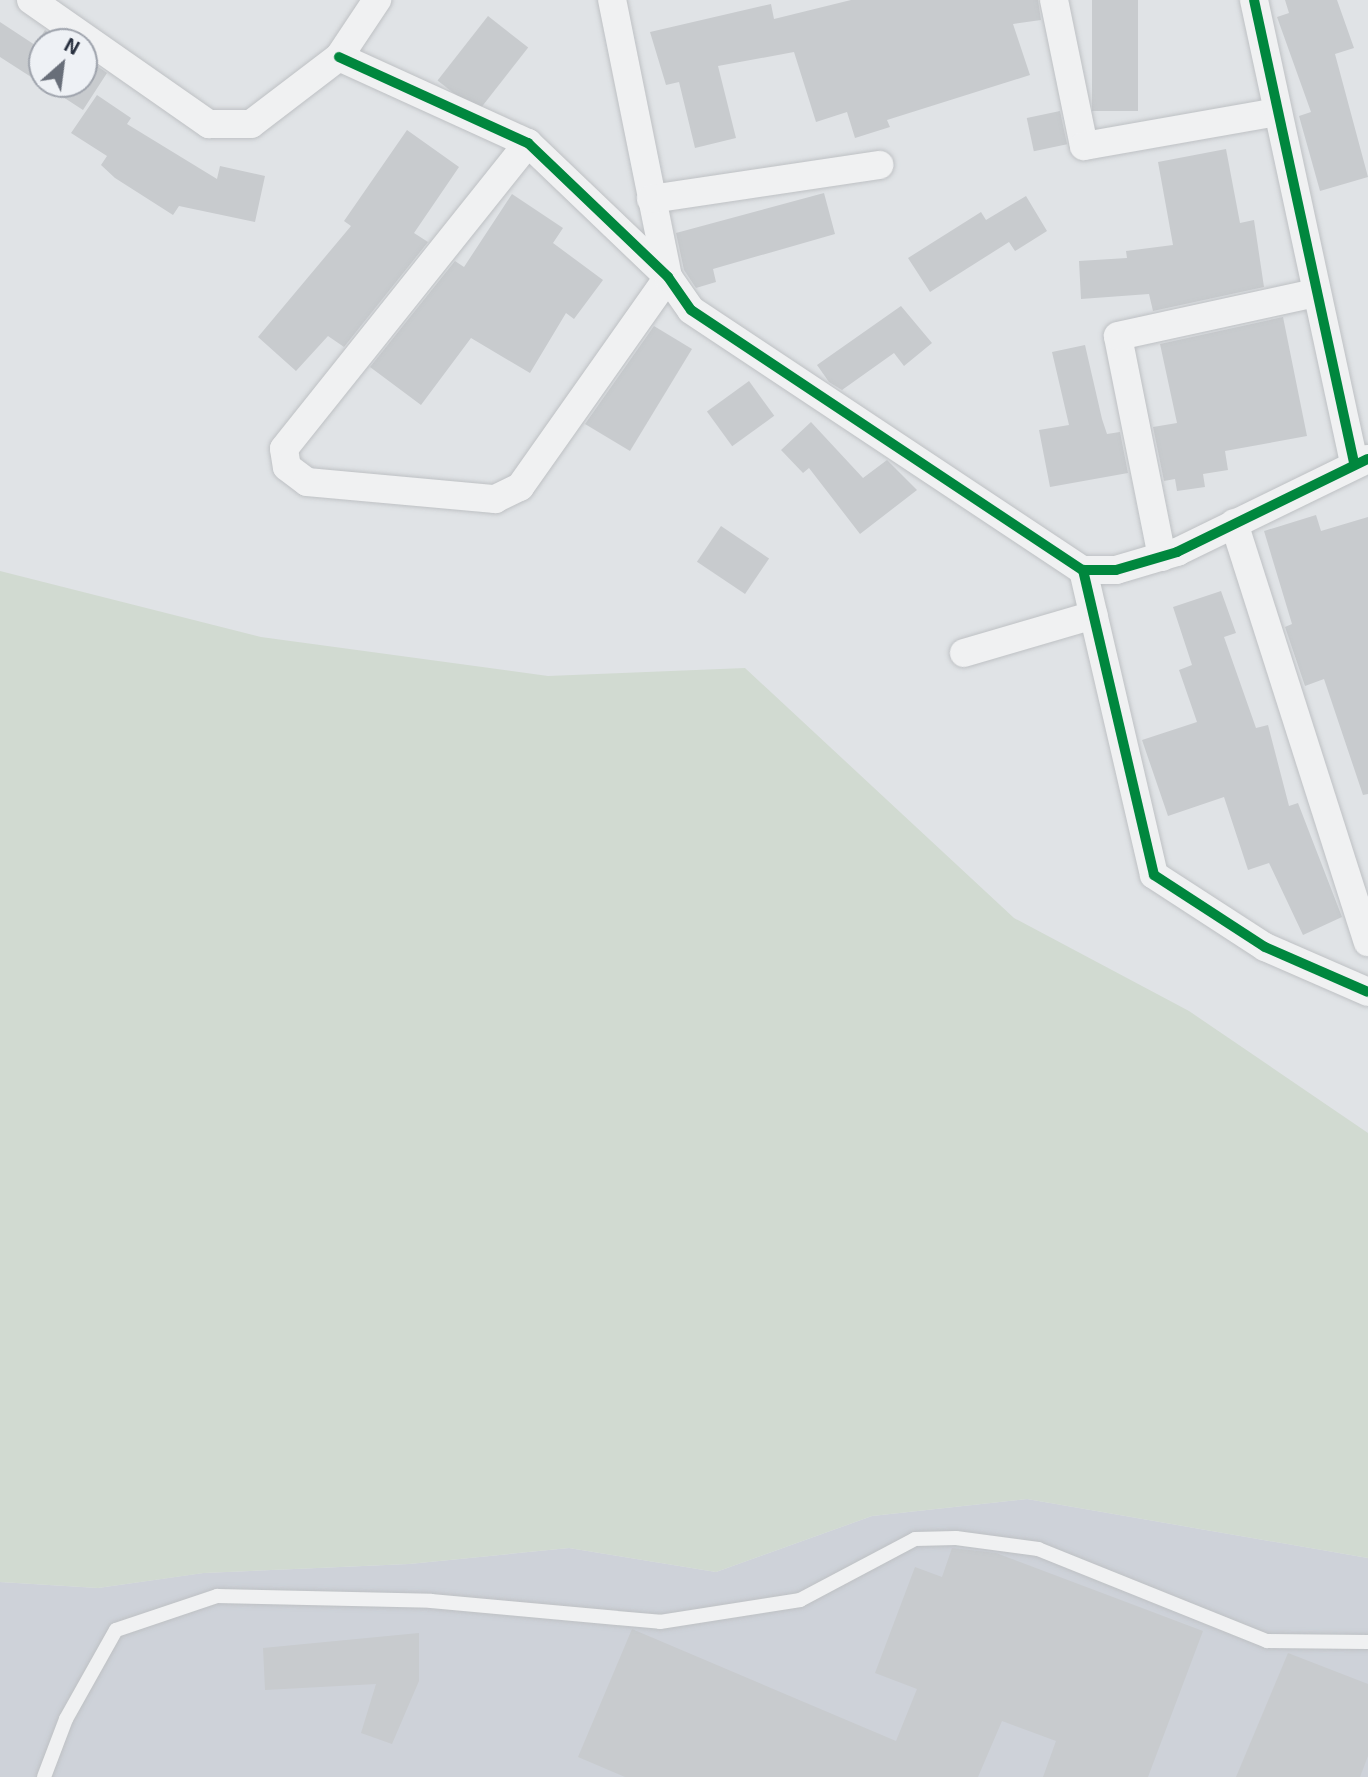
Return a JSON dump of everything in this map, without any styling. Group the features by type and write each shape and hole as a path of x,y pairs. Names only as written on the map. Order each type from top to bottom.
{"street":[{"path":"32,0 209,124 251,124 339,57 377,0"},
{"path":"528,143 284,449 287,467 307,482 495,499 520,487 668,277 612,0"},
{"path":"1054,0 1084,146 1276,111"},
{"path":"339,57 528,143 668,277 691,310 1083,570 1116,570 1162,557 1361,461 1316,293 1254,0"},
{"path":"651,199 879,165"},
{"path":"1162,557 1118,336 1316,293"},
{"path":"1234,523 1368,942"},
{"path":"1083,570 1154,875 1265,947 1368,992"},
{"path":"964,653 1094,614"}],"lane":[{"path":"44,1777 66,1719 116,1630 217,1596 430,1601 660,1622 800,1600 915,1539 956,1538 1038,1549 1267,1642 1368,1642"}],"shaded area":[{"path":"0,571 261,637 548,676 745,668 1014,918 1189,1011 1368,1133 1368,1558 1027,1499 872,1516 716,1572 569,1548 409,1564 204,1573 98,1588 0,1582"},
{"path":"1027,1499 1368,1558 1368,1777 0,1777 0,1582 98,1588 203,1573 409,1564 569,1548 716,1572 872,1516"}],"building":[{"path":"851,0 1038,0 1041,20 1013,24 1030,75 887,120 890,127 855,138 847,112 816,122 794,52 718,66 736,138 695,148 679,82 666,85 650,32 771,4 774,19"},
{"path":"1092,0 1138,0 1138,111 1092,111"},
{"path":"1285,0 1337,0 1354,48 1335,54 1368,177 1320,191 1299,116 1311,112 1277,17 1289,13"},
{"path":"488,16 528,47 478,112 438,81"},
{"path":"0,22 28,40 28,75 0,57"},
{"path":"98,67 107,73 98,87"},
{"path":"98,96 131,118 127,124 217,179 220,166 265,176 255,222 179,206 173,215 115,178 101,165 107,156 71,133"},
{"path":"65,98 91,98 83,110"},
{"path":"1060,111 1067,144 1034,151 1027,118"},
{"path":"407,130 459,167 414,233 428,242 344,347 328,336 296,371 258,337 351,226 344,221"},
{"path":"1226,149 1240,223 1254,220 1264,287 1153,311 1149,294 1081,299 1079,261 1127,258 1126,251 1173,245 1158,162"},
{"path":"824,193 835,234 713,269 716,282 696,288 684,270 676,233"},
{"path":"512,194 563,228 553,243 603,280 574,319 566,313 530,373 471,338 421,405 370,367 455,261 464,267"},
{"path":"1026,196 1047,231 1015,251 1009,242 930,292 908,258 981,212 986,220"},
{"path":"901,306 932,343 904,366 894,353 842,390 829,382 817,365"},
{"path":"1283,317 1307,436 1225,451 1228,470 1203,474 1205,487 1177,491 1175,479 1164,481 1153,427 1177,423 1160,344"},
{"path":"654,326 692,349 630,451 585,424"},
{"path":"1085,345 1107,434 1120,432 1128,473 1050,487 1039,430 1069,425 1052,352"},
{"path":"749,381 774,416 732,446 707,412"},
{"path":"811,422 863,478 887,460 917,490 860,534 809,468 803,473 781,450"},
{"path":"1316,515 1321,531 1368,517 1368,794 1363,795 1324,679 1305,686 1285,627 1292,624 1264,531"},
{"path":"721,526 769,558 745,594 697,562"},
{"path":"1221,591 1236,633 1224,637 1256,728 1268,725 1289,806 1298,803 1342,917 1303,935 1269,863 1248,870 1224,797 1168,816 1142,740 1197,722 1179,670 1192,665 1173,607"},
{"path":"952,1548 996,1553 1203,1631 1148,1777 1043,1777 1056,1741 1002,1721 978,1777 625,1777 578,1757 632,1629 896,1741 917,1689 875,1673 915,1567 942,1577"},
{"path":"419,1633 419,1681 392,1744 361,1733 376,1684 265,1690 263,1648"},
{"path":"1288,1653 1368,1684 1368,1756 1360,1777 1236,1777"}],"cycle path":[{"path":"1254,0 1354,463"},
{"path":"339,57 528,143 668,277 691,310 1083,570 1116,570 1177,552 1368,459"},
{"path":"1083,570 1154,875 1265,947 1368,992"}]}
